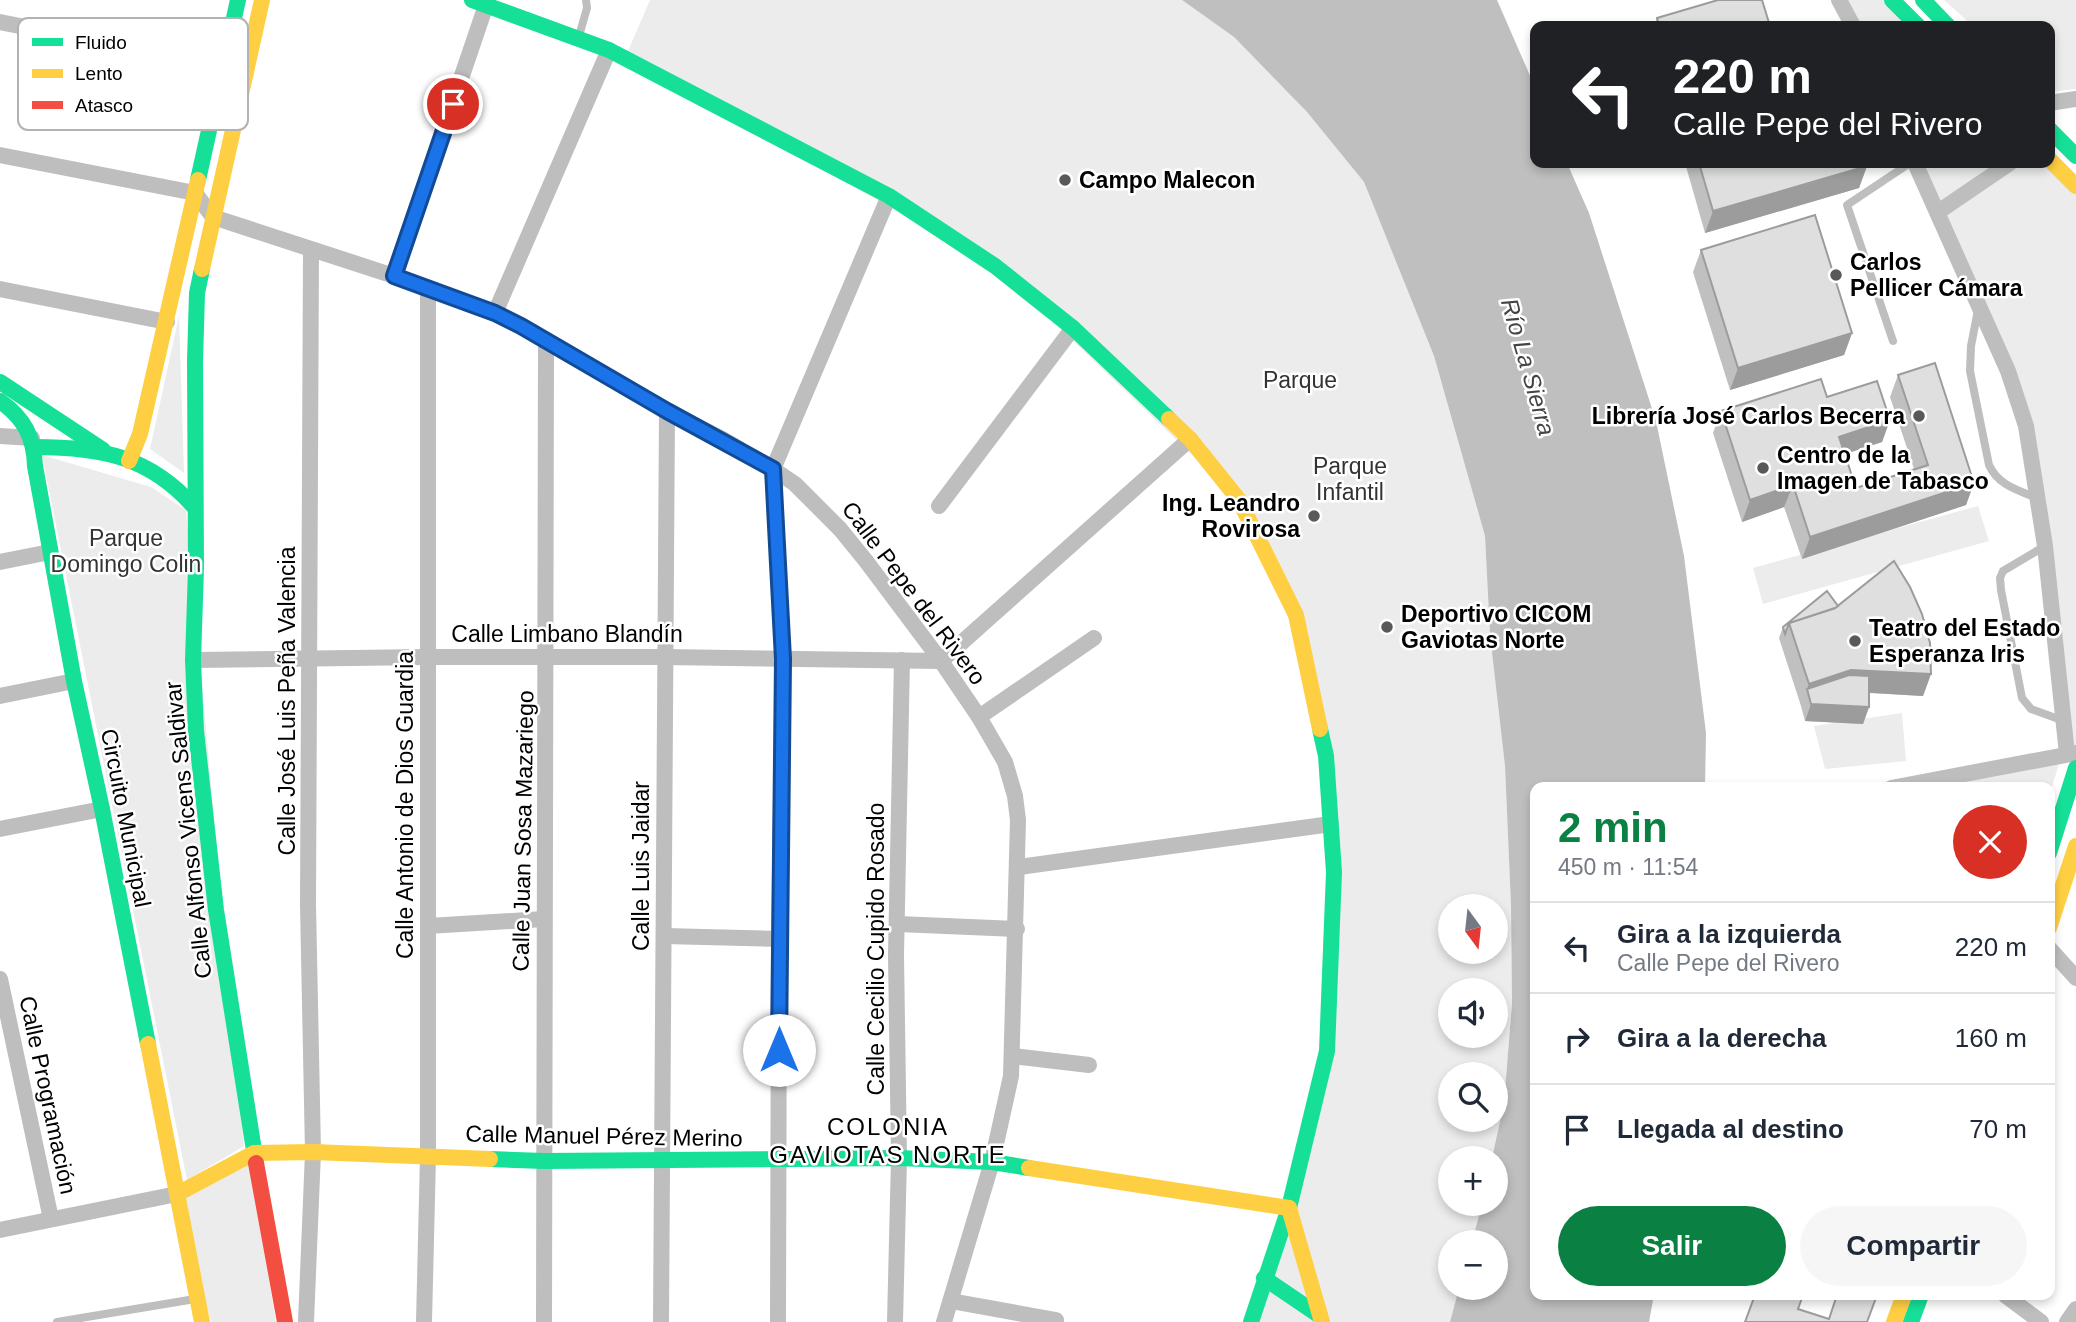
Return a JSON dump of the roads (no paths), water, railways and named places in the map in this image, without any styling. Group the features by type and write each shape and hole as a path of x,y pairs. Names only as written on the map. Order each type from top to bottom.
{"main road":[{"path":"234,18 238,0"},
{"name":"Calle Alfonso Vicens Saldivar","path":"248,62 262,0"},
{"path":"1892,0 1913,21"},
{"path":"1923,0 1943,21"},
{"path":"479,3 609,50 889,196 995,265 1073,328 1190,439 1238,500 1296,615 1326,756 1334,872 1327,1051 1289,1208 1251,1322"},
{"path":"129,461 140,434 167,322 208,130"},
{"name":"Calle Alfonso Vicens Saldivar","path":"233,130 202,267 196,307 192,660 194,718 207,838 254,1153 285,1322"},
{"path":"2055,135 2076,156"},
{"path":"2055,165 2076,186"},
{"path":"0,382 106,452 129,461 169,484 195,508"},
{"path":"0,401 18,413 33,443 106,452"},
{"name":"Circuito Municipal","path":"33,443 74,681 102,809 177,1194"},
{"path":"2055,829 2073,758"},
{"path":"2055,910 2076,846"},
{"name":"Calle Manuel Pérez Merino","path":"177,1194 254,1153 313,1152 544,1161 899,1158 992,1162 1289,1208"},
{"path":"177,1194 202,1322"},
{"path":"1289,1208 1321,1319"},
{"path":"1264,1279 1321,1319"},
{"path":"1894,1322 1902,1300"},
{"path":"1911,1322 1919,1300"}],"street":[{"path":"1839,0 1850,21"},
{"path":"394,276 479,3"},
{"path":"0,22 18,26"},
{"path":"495,313 609,50"},
{"path":"2055,102 2076,99"},
{"path":"0,155 195,193 213,217"},
{"path":"1915,168 1938,212 2021,408 2031,446 2039,499 2064,721 2073,758 1927,782"},
{"path":"1938,212 2003,168"},
{"path":"778,1322 783,659 773,469 889,196"},
{"name":"Calle Pepe del Rivero","path":"213,217 394,276 495,313 773,469 795,484 840,529 941,661 979,717 1004,762 1015,796 1018,820 1013,1056 992,1162 944,1322"},
{"name":"Calle José Luis Peña Valencia","path":"306,1322 313,1152 308,904 311,250"},
{"path":"0,289 167,322"},
{"name":"Calle Antonio de Dios Guardia","path":"424,1322 428,1156 428,289"},
{"path":"939,506 1073,328"},
{"name":"Calle Juan Sosa Mazariego","path":"544,1322 546,340"},
{"name":"Calle Luis Jaidar","path":"661,1322 667,411"},
{"path":"0,436 33,443"},
{"path":"941,661 1190,439"},
{"path":"0,562 50,551"},
{"path":"979,717 1094,638"},
{"name":"Calle Limbano Blandín","path":"192,660 665,657 941,661"},
{"name":"Calle Cecilio Cupido Rosado","path":"895,1322 899,1158 898,924 902,660"},
{"path":"0,696 74,681"},
{"path":"0,829 102,809"},
{"path":"1019,867 1331,824"},
{"path":"428,926 544,919"},
{"path":"898,924 1017,929"},
{"path":"664,936 779,939"},
{"path":"2055,955 2076,978"},
{"name":"Calle Programación","path":"0,979 51,1219"},
{"path":"1013,1056 1089,1065"},
{"path":"0,1230 177,1194"},
{"path":"2012,1300 2041,1322"},
{"path":"951,1301 1056,1320"},
{"path":"2067,1322 2076,1310"}],"lane":[{"path":"578,39 587,8 586,0"},
{"path":"1893,341 1847,205 1904,168"},
{"path":"1979,306 1971,345 1970,371 1989,465 1994,475 2008,486 2039,499"},
{"path":"2045,546 2003,571 2000,578 2001,590 2024,703 2031,709 2064,721"},
{"path":"57,1322 198,1298"}],"water":[{"name":"Río La Sierra","path":"1182,0 1497,0 1530,76 1530,168 1569,168 1589,213 1656,421 1684,556 1706,733 1705,782 1530,782 1530,1300 1653,1300 1649,1322 1450,1322 1456,1300 1508,1300 1508,1230 1475,1230 1479,1216 1508,1216 1508,1146 1495,1146 1498,1132 1508,1132 1507,1062 1512,1003 1505,766 1490,635 1485,536 1434,356 1364,182 1307,112 1234,37"}],"place":[{"name":"Campo Malecon","path":"1065,180"},
{"name":"Carlos Pellicer Cámara","path":"1836,275"},
{"name":"Librería José Carlos Becerra","path":"1919,416"},
{"name":"Centro de la Imagen de Tabasco","path":"1763,468"},
{"name":"Ing. Leandro Rovirosa","path":"1314,516"},
{"name":"Deportivo CICOM Gaviotas Norte","path":"1387,627"},
{"name":"Teatro del Estado Esperanza Iris","path":"1855,641"}],"district":[{"name":"COLONIA GAVIOTAS NORTE","path":"888,1141"}],"park label":[{"name":"Parque","path":"1300,380"},
{"name":"Parque Infantil","path":"1350,479"},
{"name":"Parque Domingo Colin","path":"126,551"}]}
